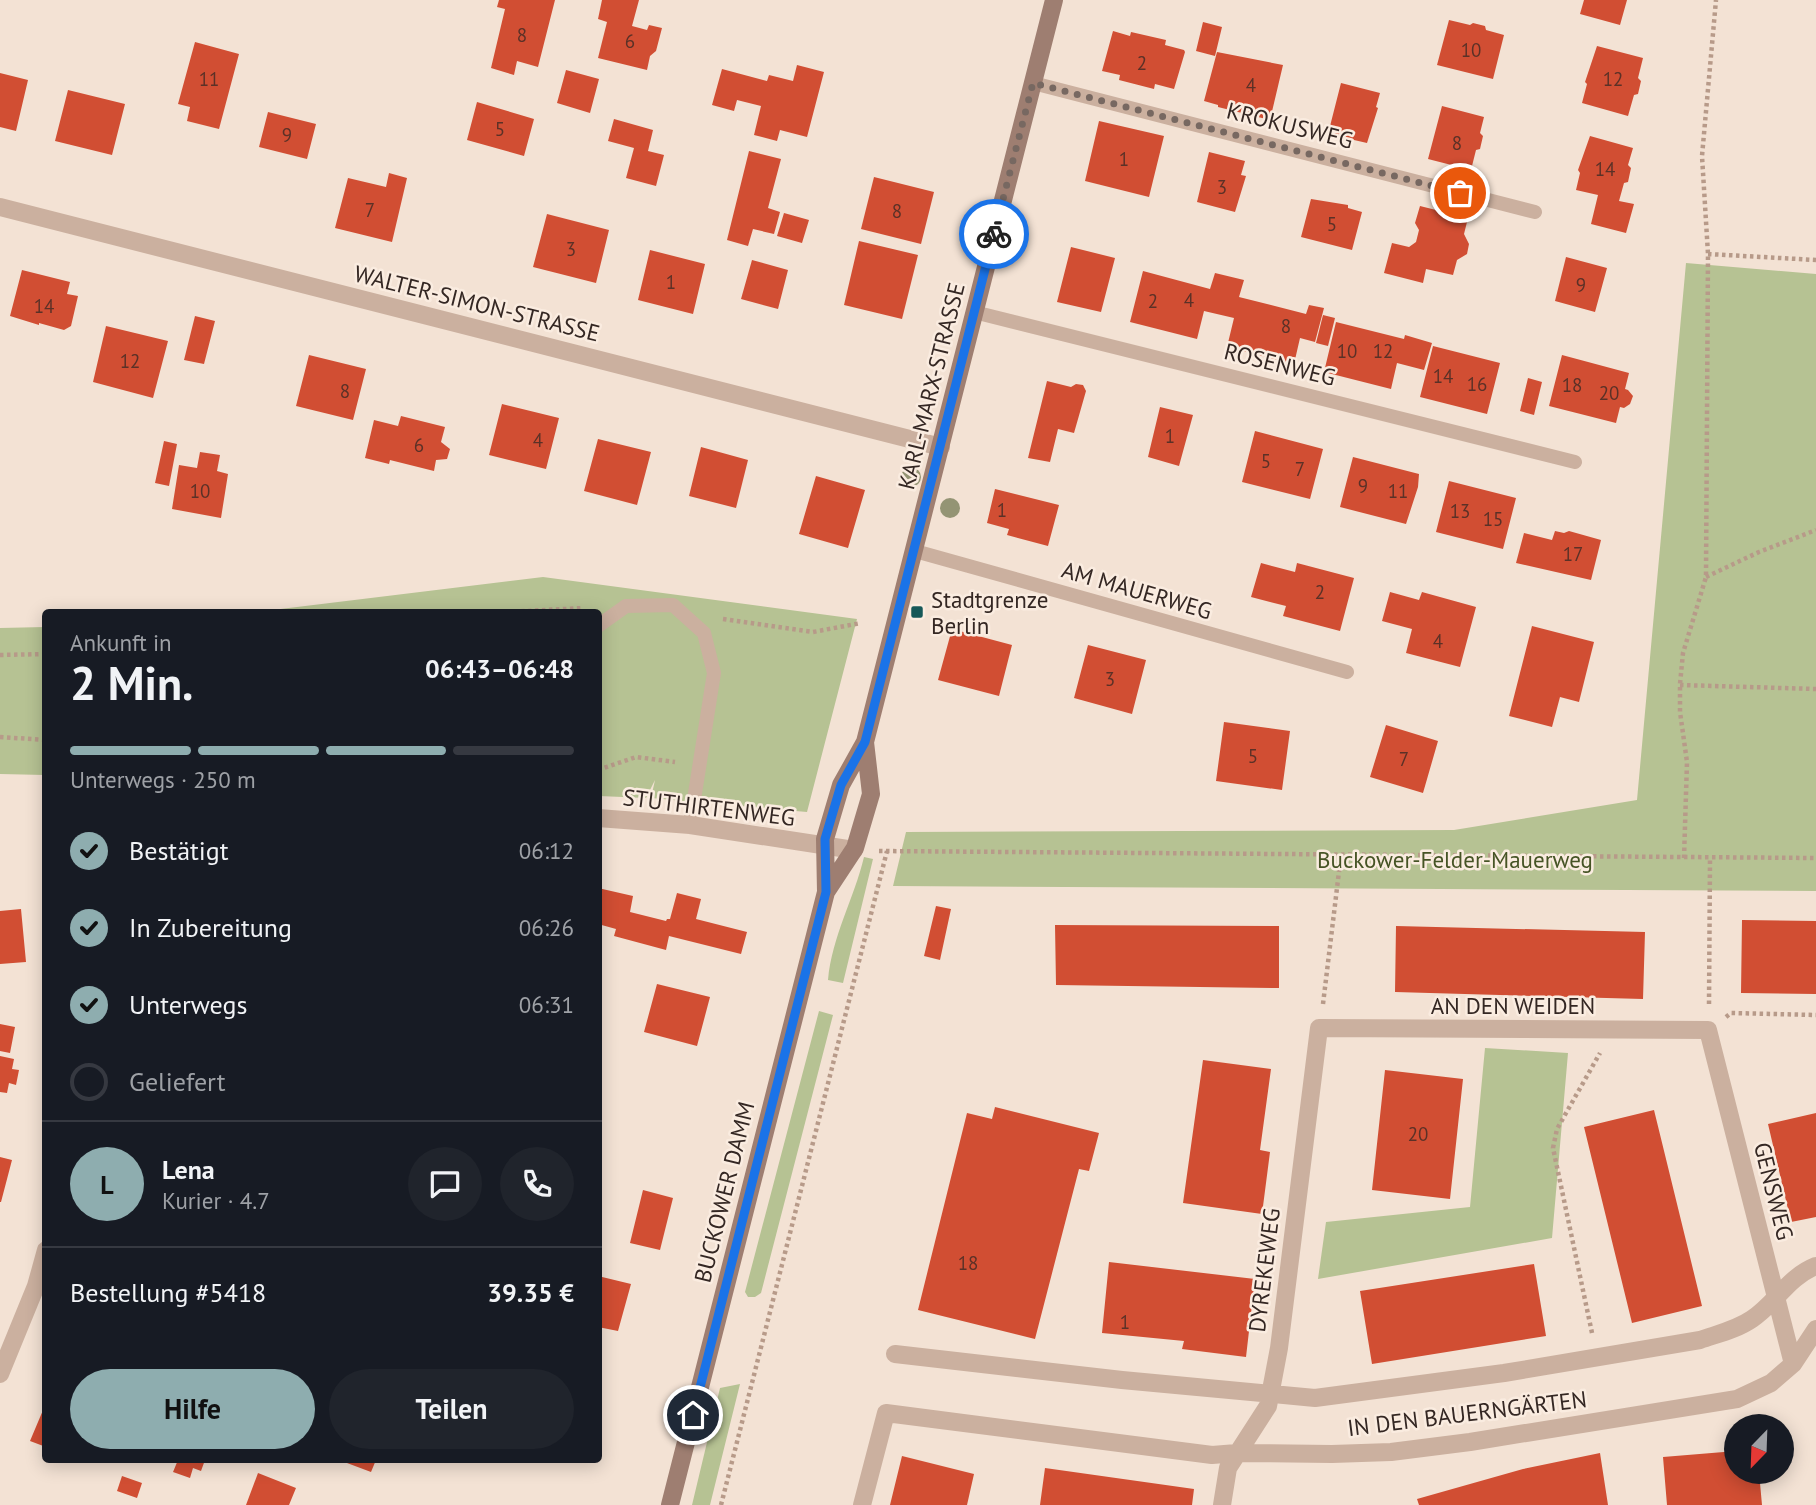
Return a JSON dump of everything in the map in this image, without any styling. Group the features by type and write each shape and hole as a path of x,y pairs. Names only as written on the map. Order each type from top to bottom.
{"main road":[{"name":"KARL-MARX-STRASSE","path":"832,813 841,785 865,742 1054,0"},
{"name":"KARL-MARX-STRASSE","path":"863,821 871,794 865,742"},
{"name":"BUCKOWER DAMM","path":"670,1505 826,892 825,839 832,813"},
{"name":"BUCKOWER DAMM","path":"826,892 854,850 863,821"}],"street":[{"name":"WALTER-SIMON-STRASSE","path":"0,206 942,447"},
{"name":"STUTHIRTENWEG","path":"602,818 690,825 854,850"},
{"name":"AN DEN WEIDEN","path":"1319,1028 1708,1030"},
{"name":"DYREKEWEG","path":"1222,1505 1226,1472 1264,1414 1271,1394 1319,1028"},
{"name":"GENSWEG","path":"1708,1030 1793,1364"},
{"path":"0,1374 42,1265"},
{"name":"IN DEN BAUERNGÄRTEN","path":"895,1354 1122,1380 1315,1398 1432,1384 1700,1340 1753,1319 1796,1276 1816,1266"},
{"name":"IN DEN BAUERNGÄRTEN","path":"862,1505 886,1413 1195,1453 1226,1455 1391,1452 1737,1399 1771,1383 1793,1364 1816,1329"}],"lane":[{"name":"KROKUSWEG","path":"1033,83 1535,212"},
{"name":"ROSENWEG","path":"974,312 1575,462"},
{"name":"AM MAUERWEG","path":"915,551 1347,672"},
{"path":"602,623 626,606 673,605 704,633 714,673 690,825"}],"path":[{"path":"1684,858 1687,762 1680,712 1680,684 1683,653 1706,577 1708,254 1702,156 1716,0"},
{"path":"1708,254 1816,260"},
{"path":"1706,577 1759,552 1816,530"},
{"path":"566,609 626,606"},
{"path":"682,614 813,632 860,623"},
{"path":"0,656 42,654"},
{"path":"1680,684 1816,689"},
{"path":"0,737 42,740"},
{"path":"602,769 636,757 674,760 697,786"},
{"path":"721,1505 887,851 1816,858"},
{"path":"1319,1028 1341,855"},
{"path":"1708,1030 1710,859"},
{"path":"1708,1030 1731,1013 1816,1015"},
{"path":"1597,1358 1553,1148 1557,1129 1614,1029"}],"green space":[{"name":"Buckower-Felder-Mauerweg","path":"1686,263 1816,274 1816,891 893,886 906,832 1454,830 1637,800"},
{"path":"543,577 857,619 807,812 651,798 655,780 646,798 602,796 602,609 281,609"},
{"path":"42,627 42,775 0,774 0,628"},
{"path":"864,857 873,859 843,983 828,980 834,948"},
{"path":"819,1011 833,1015 761,1293 748,1297 745,1292"},
{"path":"1485,1048 1568,1053 1552,1238 1318,1279 1326,1222 1470,1207"},
{"path":"740,1384 710,1505 692,1505 720,1388"}],"building":[{"path":"499,0 555,0 538,67 517,61 514,75 491,68 505,9 497,7"},
{"path":"602,0 639,0 632,26 647,30 649,25 662,28 647,70 598,58 607,22 598,19"},
{"path":"1584,0 1627,0 1620,25 1580,14"},
{"path":"1449,20 1485,26 1486,30 1504,35 1493,79 1437,65"},
{"path":"1203,22 1222,27 1215,56 1196,51"},
{"path":"1113,31 1166,40 1165,45 1184,50 1174,89 1155,84 1154,89 1119,80 1120,75 1102,71"},
{"path":"195,42 239,54 219,129 187,121 190,107 178,104"},
{"path":"1597,46 1643,58 1638,78 1641,81 1638,94 1634,95 1628,116 1582,103 1587,84 1585,82"},
{"path":"1217,52 1283,65 1270,120 1204,101"},
{"path":"797,65 824,72 807,137 780,130 777,141 754,135 761,106 737,100 734,111 712,105 722,69 767,81 769,75 793,81"},
{"path":"566,70 599,79 590,113 557,103"},
{"path":"0,73 28,80 16,131 0,127"},
{"path":"1341,83 1380,93 1367,143 1328,134"},
{"path":"68,90 125,104 112,155 55,141"},
{"path":"477,102 534,119 524,156 467,140"},
{"path":"1442,106 1484,117 1480,149 1476,150 1471,170 1428,159"},
{"path":"268,112 316,124 307,159 259,147"},
{"path":"614,119 653,130 648,151 664,155 656,186 626,178 634,148 608,141"},
{"path":"1099,121 1164,136 1149,197 1085,181"},
{"path":"1590,136 1633,148 1628,165 1631,168 1628,182 1624,183 1619,201 1634,204 1626,233 1591,224 1598,195 1576,190 1580,173 1578,170"},
{"path":"749,151 781,159 768,208 780,212 774,234 753,229 748,246 727,240"},
{"path":"1209,152 1245,161 1241,175 1246,176 1235,212 1197,202"},
{"path":"389,173 407,178 392,242 335,228 348,178 386,187"},
{"path":"874,177 934,192 921,244 861,229"},
{"path":"1311,199 1348,205 1348,208 1362,212 1352,250 1301,237"},
{"path":"1420,206 1468,218 1464,234 1469,244 1467,254 1457,260 1453,275 1426,269 1423,283 1384,273 1392,243 1409,247 1416,242 1419,230 1415,223"},
{"path":"784,213 809,220 802,243 777,236"},
{"path":"547,214 609,230 596,283 533,267"},
{"path":"859,241 918,255 902,319 844,305"},
{"path":"1071,247 1115,258 1101,312 1057,302"},
{"path":"650,250 705,264 693,314 638,300"},
{"path":"1566,257 1607,268 1595,312 1555,301"},
{"path":"752,260 788,270 778,309 741,299"},
{"path":"22,270 70,282 67,294 78,296 71,326 64,330 10,316"},
{"path":"1143,271 1210,289 1215,273 1244,280 1239,297 1306,314 1309,305 1324,308 1315,342 1300,338 1294,364 1227,347 1234,318 1204,311 1197,339 1130,322"},
{"path":"1323,315 1335,318 1328,346 1316,343"},
{"path":"195,316 215,321 204,364 184,360"},
{"path":"1336,322 1432,343 1424,370 1397,363 1391,389 1324,372"},
{"path":"106,326 168,341 153,398 93,382"},
{"path":"1433,346 1500,363 1487,414 1420,397"},
{"path":"309,355 366,369 353,420 296,406"},
{"path":"1562,355 1629,373 1625,389 1633,396 1630,404 1624,408 1620,407 1616,423 1549,406"},
{"path":"1528,378 1542,382 1534,415 1520,411"},
{"path":"1047,381 1071,387 1076,384 1083,385 1086,391 1074,433 1058,429 1050,462 1028,458"},
{"path":"502,404 559,418 546,469 489,455"},
{"path":"1160,407 1193,415 1179,466 1148,457"},
{"path":"401,416 445,427 441,442 450,449 447,459 436,460 434,471 390,460 389,464 365,458 374,420 398,426"},
{"path":"1255,431 1323,449 1310,499 1242,482"},
{"path":"598,439 651,452 637,505 584,491"},
{"path":"164,441 177,444 169,486 155,483"},
{"path":"701,447 748,460 736,508 689,496"},
{"path":"200,452 220,455 217,471 228,474 221,518 172,509 179,465 197,468"},
{"path":"1353,457 1419,474 1418,487 1406,524 1340,507"},
{"path":"816,476 865,490 848,548 799,534"},
{"path":"1449,481 1516,498 1503,549 1436,532"},
{"path":"995,489 1059,505 1048,546 1007,535 1009,529 987,523"},
{"path":"1555,531 1569,531 1601,540 1591,580 1516,563 1524,533 1552,540"},
{"path":"1261,563 1295,572 1297,563 1354,578 1340,631 1283,616 1286,606 1251,597"},
{"path":"1390,592 1419,600 1422,592 1476,607 1460,667 1406,653 1412,629 1382,621"},
{"path":"1532,626 1594,642 1579,702 1560,697 1552,727 1509,716"},
{"path":"952,629 1012,645 999,696 938,680"},
{"path":"1088,645 1146,660 1132,714 1074,698"},
{"path":"1224,722 1290,731 1282,790 1216,781"},
{"path":"1386,725 1438,741 1423,793 1370,777"},
{"path":"602,889 633,896 630,912 666,921 670,919 677,893 701,899 696,919 747,932 741,954 669,936 666,950 614,936 616,929 602,925"},
{"path":"936,906 951,909 940,960 924,956"},
{"path":"21,909 26,962 0,964 0,911"},
{"path":"1742,920 1816,921 1816,994 1741,993"},
{"path":"1055,925 1279,926 1279,988 1056,985"},
{"path":"1396,926 1645,932 1643,999 1395,992"},
{"path":"657,984 710,997 697,1046 644,1032"},
{"path":"0,1024 15,1027 10,1053 0,1051"},
{"path":"0,1056 14,1059 12,1069 19,1070 16,1085 9,1083 7,1093 0,1092"},
{"path":"1203,1060 1271,1069 1260,1150 1270,1152 1262,1214 1183,1203"},
{"path":"1385,1070 1463,1079 1450,1199 1372,1190"},
{"path":"995,1107 1099,1133 1089,1171 1079,1169 1035,1339 918,1310 967,1113 992,1119"},
{"path":"1654,1110 1702,1306 1632,1323 1584,1127"},
{"path":"1816,1113 1816,1217 1791,1222 1768,1124"},
{"path":"0,1157 12,1160 1,1202 0,1202"},
{"path":"643,1190 673,1198 660,1250 630,1243"},
{"path":"1109,1262 1255,1279 1246,1357 1182,1349 1184,1341 1102,1333"},
{"path":"1534,1264 1546,1336 1372,1364 1360,1291"},
{"path":"602,1277 631,1284 618,1331 602,1328"},
{"path":"42,1412 42,1446 30,1441"},
{"path":"1724,1452 1724,1484 1760,1484 1762,1505 1667,1505 1663,1457"},
{"path":"1600,1453 1608,1505 1419,1505 1417,1499 1523,1469"},
{"path":"902,1456 974,1474 967,1505 890,1505"},
{"path":"177,1463 204,1463 201,1471 193,1468 190,1478 173,1472"},
{"path":"347,1463 375,1463 371,1472"},
{"path":"1045,1468 1194,1489 1192,1505 1040,1505"},
{"path":"258,1473 296,1488 289,1505 246,1505"},
{"path":"122,1476 142,1483 137,1498 117,1491"}],"way so far":[{"path":"994,234 1033,83 1460,193"}],"place":[{"name":"Stadtgrenze Berlin","path":"917,612"}],"route":[{"path":"693,1415 826,892 825,839 841,785 865,742 994,234"}]}
